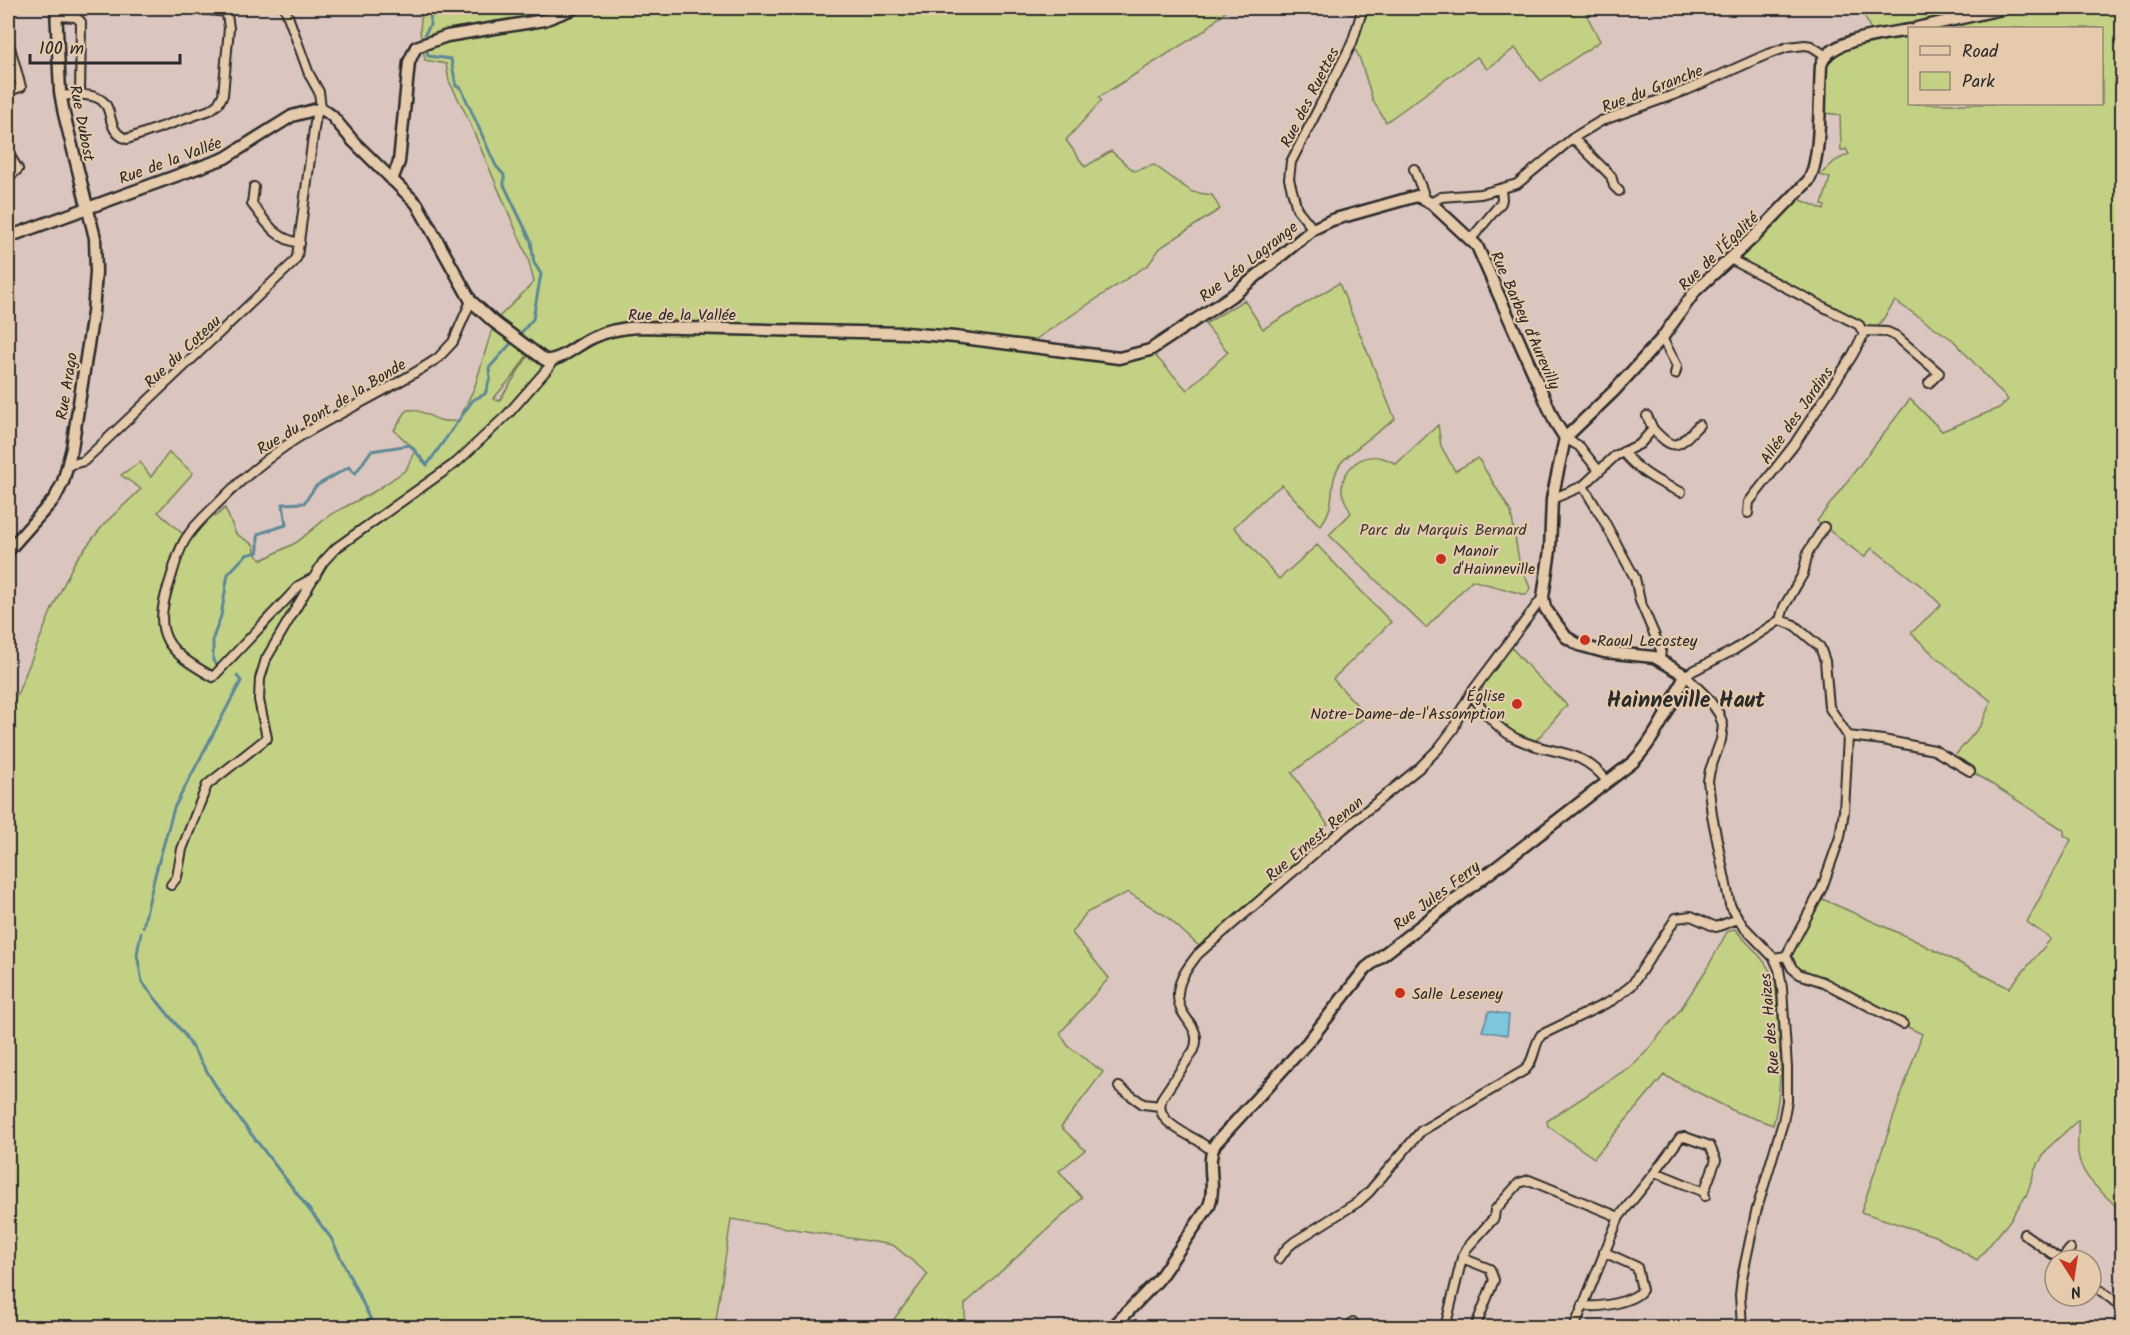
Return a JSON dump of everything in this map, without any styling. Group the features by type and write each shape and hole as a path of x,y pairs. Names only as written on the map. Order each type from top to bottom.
{"street":[{"path":"61,96 94,95 103,101 119,134 127,139 214,107 223,95 229,28 227,10 191,8"},
{"path":"171,885 177,877 182,849 207,785 267,738 258,700 260,680 266,659 323,562 336,548 441,474 480,442 508,414 553,360 545,360 471,301 417,204 352,141 332,116 321,108 319,92 309,74 285,8"},
{"path":"392,180 397,171 400,155 409,62 416,47 430,40 447,36 544,20 575,8"},
{"name":"Rue des Ruettes","path":"1312,229 1297,210 1289,178 1290,162 1357,32 1363,8"},
{"path":"1921,27 2006,8"},
{"path":"56,12 76,17 81,22 80,94"},
{"name":"Rue Dubost","path":"56,12 61,96 76,166 88,206"},
{"path":"1825,55 1839,46 1908,30"},
{"path":"8,40 21,87 8,91"},
{"name":"Rue du Granche","path":"1427,200 1481,194 1501,190 1520,182 1573,138 1609,118 1687,90 1779,50 1796,46 1811,46 1825,55"},
{"name":"Rue de l'Égalité","path":"1565,438 1614,392 1662,338 1696,290 1794,198 1811,177 1819,122 1821,66 1825,55"},
{"name":"Rue du Coteau","path":"69,465 84,460 243,313 293,263 300,243 315,123 321,108"},
{"name":"Rue de la Vallée","path":"8,237 225,158 292,116 321,108"},
{"path":"1573,138 1611,176 1614,186 1619,191"},
{"path":"8,153 18,169 8,178"},
{"path":"1414,169 1427,200"},
{"path":"254,187 252,204 267,223 279,237 286,241 300,243"},
{"path":"1472,238 1501,203 1501,190"},
{"name":"Rue Léo Lagrange","path":"1026,346 1119,358 1150,350 1236,293 1312,229 1415,196 1427,200"},
{"name":"Rue Barbey d'Aurevilly","path":"1427,200 1472,238 1477,246 1555,422 1565,438"},
{"name":"Rue Arago","path":"8,551 55,498 69,465 93,313 95,238 88,206"},
{"path":"1730,259 1859,325 1863,331 1887,332 1896,336 1939,373 1929,383"},
{"name":"Rue du Pont de la Bonde","path":"315,577 300,585 213,677 185,660 165,638 161,615 164,598 185,538 242,479 267,459 300,437 438,358 453,342 471,301"},
{"name":"Rue de la Vallée","path":"553,360 606,332 638,327 905,333 1026,346"},
{"name":"Allée des Jardins","path":"1748,513 1749,502 1794,445 1863,338 1863,331"},
{"path":"1662,338 1677,366 1675,374"},
{"path":"1647,416 1653,429 1666,443 1676,445 1699,425"},
{"path":"1552,499 1583,486 1611,459 1640,444 1653,429"},
{"path":"1599,471 1579,446 1565,438 1552,499 1550,550 1543,597 1545,608 1566,637 1579,645 1604,652 1648,655 1660,659 1685,675 1734,650 1780,620 1784,607 1803,574 1808,552 1824,527"},
{"path":"1623,452 1631,462 1659,483 1681,492"},
{"path":"1583,486 1604,519 1635,578 1640,601 1661,650 1660,659"},
{"name":"Rue Ernest Renan","path":"1160,1107 1162,1098 1198,1042 1196,1033 1182,1012 1178,993 1182,977 1198,954 1331,839 1419,768 1439,748 1454,728 1471,693 1543,597"},
{"path":"1780,620 1794,625 1820,647 1825,661 1829,707 1848,736 1844,811 1840,837 1822,888 1786,956"},
{"name":"Rue Jules Ferry","path":"1212,1150 1221,1135 1308,1042 1366,968 1637,758 1667,711 1685,675"},
{"name":"Rue des Haizes","path":"1685,675 1708,698 1719,714 1723,725 1721,740 1708,775 1710,803 1728,897 1738,919 1774,958 1779,969 1782,988 1787,1101 1756,1212 1742,1278 1740,1295 1742,1328"},
{"path":"1471,693 1482,709 1511,736 1526,743 1578,757 1593,765 1607,782"},
{"path":"1848,736 1934,750 1970,771"},
{"path":"1279,1259 1294,1242 1358,1202 1421,1131 1525,1070 1533,1060 1540,1035 1579,1018 1623,993 1632,985 1676,918 1691,916 1716,927 1738,919"},
{"path":"1774,958 1786,956"},
{"path":"1786,956 1792,968 1799,974 1823,982 1903,1024"},
{"path":"1112,1328 1158,1280 1209,1206 1213,1190 1212,1150 1176,1129 1165,1118 1160,1107 1143,1104 1119,1088"},
{"path":"1574,1328 1619,1217 1680,1138 1685,1137 1710,1146 1716,1160 1705,1194 1654,1172"},
{"path":"1445,1328 1462,1258 1467,1248 1494,1218 1495,1210 1519,1183 1529,1180 1619,1217"},
{"path":"2024,1234 2044,1248"},
{"path":"1583,1305 1590,1307 1630,1300 1639,1295 1642,1290 1637,1267 1604,1252"},
{"path":"1462,1258 1490,1269 1494,1281 1475,1328"},
{"path":"2103,1292 2122,1307"}],"green space":[{"path":"422,8 1229,8 1204,31 1099,97 1101,101 1066,140 1085,167 1111,151 1134,171 1154,165 1192,192 1212,195 1220,209 1160,248 1149,264 1027,345 1119,358 1150,350 1187,390 1228,352 1205,324 1244,300 1263,329 1339,283 1395,419 1340,464 1334,479 1329,510 1320,526 1282,485 1234,527 1279,579 1317,545 1391,622 1333,679 1367,716 1292,773 1328,825 1296,855 1298,862 1199,946 1166,916 1128,892 1086,913 1072,933 1109,978 1060,1033 1068,1046 1103,1072 1061,1127 1085,1150 1059,1171 1082,1198 965,1304 965,1319 973,1327 888,1327 928,1274 893,1245 731,1219 715,1327 8,1328 8,717 52,609 75,561 105,523 141,489 121,475 140,462 151,477 169,452 193,473 158,512 183,534 210,511 216,516 225,508 236,534 254,545 256,555 262,560 297,542 330,515 375,491 406,470 415,450 394,430 407,410 414,410 443,421 459,420 475,386 492,329 525,346 529,352 514,375 493,399 499,401 532,350 494,322 534,282 528,258 465,112 449,81 446,64 425,60 420,31"},
{"path":"1363,8 1583,8 1600,41 1541,81 1515,48 1487,69 1477,57 1386,122 1373,101 1360,59 1352,43"},
{"path":"1861,8 2122,8 2122,1213 2084,1172 2078,1153 2078,1120 2048,1148 2035,1169 2027,1194 2008,1223 1977,1260 1935,1236 1861,1212 1922,1034 1799,974 1786,956 1818,897 1910,938 2009,988 2051,939 2027,922 2071,840 2064,835 2064,830 1952,759 1981,725 1991,701 1936,657 1911,633 1941,605 1925,589 1872,548 1864,557 1817,521 1910,399 1942,431 1999,408 2008,400 1953,340 1895,301 1875,331 1863,331 1730,259 1762,235 1799,199 1824,210 1825,206 1822,205 1830,178 1820,175 1835,161 1849,154 1846,149 1841,151 1840,115 1819,112 1823,59 1874,37"},
{"name":"Parc du Marquis Bernard","path":"1438,425 1441,446 1455,471 1478,458 1511,512 1519,561 1530,588 1526,595 1472,580 1426,628 1329,535 1351,513 1342,491 1344,476 1348,470 1358,461 1369,457 1385,459 1396,464"},
{"path":"1511,647 1567,705 1534,743 1517,735 1495,718 1480,694 1490,670"},
{"path":"1735,929 1766,964 1776,990 1780,1075 1773,1125 1736,1112 1664,1075 1594,1158 1548,1126 1547,1121 1630,1067 1645,1053 1680,1010 1727,932"}],"water":[{"path":"1489,1011 1509,1015 1507,1035 1482,1031"}],"waterway":[{"path":"425,34 430,25 431,8"},
{"path":"427,51 428,56 451,59 456,86 461,88 496,166 504,175 504,185 531,241 534,263 541,274 533,319 520,334"},
{"path":"217,665 213,661 213,638 221,616 228,574 246,555 258,552 258,534 286,525 283,504 304,503 316,486 349,467 355,474 371,451 410,445 427,465 473,400 485,394 490,378 489,368 513,341"},
{"path":"143,927 174,808 241,681 237,676"},
{"path":"141,933 137,954 142,982 184,1034 222,1096 331,1238 375,1328"}],"place":[{"name":"Manoir d'Hainneville","path":"1441,559"},
{"name":"Raoul Lecostey","path":"1585,640"},
{"name":"Église Notre-Dame-de-l'Assomption","path":"1517,704"},
{"name":"Salle Leseney","path":"1400,993"}],"district":[{"name":"Hainneville Haut","path":"1686,699"}]}
